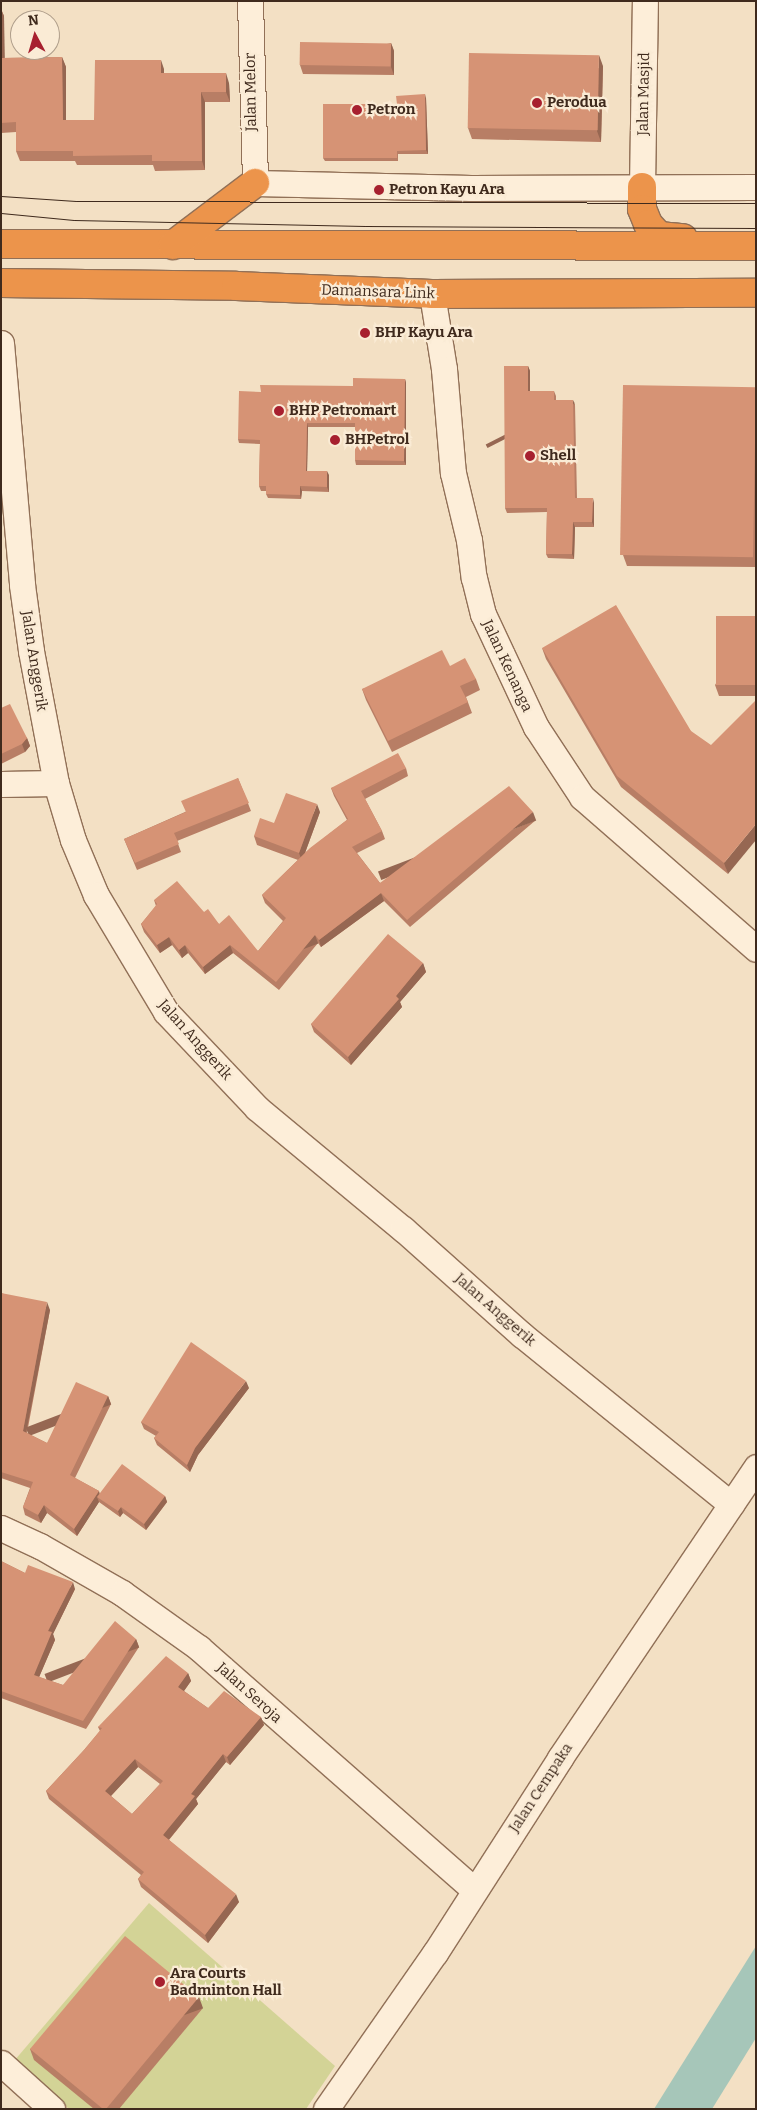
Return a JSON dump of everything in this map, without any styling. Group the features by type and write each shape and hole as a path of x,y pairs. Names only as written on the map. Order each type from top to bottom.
{"highway":[{"path":"173,245 255,183"},
{"path":"642,187 642,208 648,224 659,236 749,246"},
{"path":"1,244 749,246"},
{"name":"Damansara Link","path":"1,283 236,286 432,294 756,293"}],"street":[{"name":"Jalan Melor","path":"250,1 255,183"},
{"name":"Jalan Masjid","path":"642,187 645,1"},
{"path":"255,183 454,187 756,187"},
{"name":"Jalan Kenanga","path":"432,294 444,369 453,473 469,540 474,578 483,614 536,727 582,797 756,948"},
{"name":"Jalan Anggerik","path":"1,343 22,585 31,651 56,783 73,840 96,895 166,1012 256,1108 403,1229 522,1335 731,1504"},
{"path":"1,784 56,783"},
{"name":"Jalan Cempaka","path":"326,2109 435,1953 474,1890 756,1467"},
{"name":"Jalan Seroja","path":"1,1528 40,1546 122,1593 199,1648 474,1890"},
{"path":"1,2063 52,2109"}],"green space":[{"name":"Ara Courts Badminton Hall","path":"149,1903 335,2066 306,2109 69,2109 14,2061"}],"shaded area":[{"path":"756,1946 756,2038 712,2109 654,2109"}],"building":[{"path":"300,42 391,44 391,67 300,65"},
{"name":"Perodua","path":"469,53 599,55 598,130 468,128"},
{"path":"60,57 62,57 63,120 94,120 95,60 161,60 161,73 226,73 226,92 201,92 202,161 152,161 152,155 73,156 73,151 16,151 16,122 1,123 1,58 10,58 10,60 60,60"},
{"path":"425,94 426,150 397,151 397,158 323,158 323,104 397,104 396,96"},
{"path":"504,366 528,366 528,391 554,391 554,400 573,400 575,498 593,498 592,522 573,522 572,554 546,554 547,508 505,508"},
{"path":"353,378 405,379 404,461 355,460 355,423 307,423 306,471 327,471 327,487 300,486 300,495 266,494 266,486 259,486 260,440 238,439 239,391 261,392 260,385 353,386"},
{"path":"623,385 756,387 753,557 620,555"},
{"path":"616,605 691,731 711,745 756,700 756,824 724,863 617,776 542,648"},
{"path":"716,616 756,616 756,685 716,685"},
{"path":"442,650 450,666 465,658 476,679 460,686 468,702 388,741 362,689"},
{"path":"10,704 27,738 22,744 1,754 1,708"},
{"path":"398,753 406,768 361,791 382,831 352,847 380,883 509,786 533,812 407,920 381,893 319,940 315,935 276,982 230,945 203,967 185,945 179,950 169,937 157,945 141,924 157,904 154,900 177,881 204,912 208,909 219,924 229,915 258,951 286,918 262,895 310,848 348,819 331,788"},
{"path":"238,778 249,803 174,833 179,844 135,863 124,839 186,812 181,801"},
{"path":"286,793 317,804 299,853 254,836 260,818 274,823"},
{"path":"388,934 423,963 396,996 399,999 348,1057 311,1024"},
{"path":"1,1293 47,1302 23,1431 47,1443 76,1382 108,1396 70,1475 99,1491 74,1529 44,1505 38,1515 23,1507 33,1482 1,1472"},
{"path":"191,1342 246,1381 195,1448 187,1465 154,1438 159,1432 141,1422"},
{"path":"122,1464 165,1496 144,1524 121,1507 118,1511 97,1497"},
{"path":"1,1561 25,1573 28,1565 73,1582 48,1631 52,1632 34,1675 63,1685 115,1621 136,1639 83,1721 1,1691"},
{"path":"166,1656 188,1673 178,1687 208,1708 224,1691 261,1717 227,1757 223,1754 191,1794 195,1796 163,1835 236,1894 205,1935 138,1879 144,1872 46,1791 102,1728 98,1727","holes":["135,1759 163,1781 132,1814 105,1791"]},
{"path":"125,1936 199,1997 106,2109 103,2109 30,2049"}],"tram line":[{"path":"1,196 76,201 756,203"},
{"path":"1,213 74,220 365,226 756,228"}],"place":[{"name":"Perodua","path":"537,103"},
{"name":"Petron","path":"357,110"},
{"name":"Petron Kayu Ara","path":"379,190"},
{"name":"BHP Kayu Ara","path":"365,333"},
{"name":"BHP Petromart","path":"279,411"},
{"name":"BHPetrol","path":"335,440"},
{"name":"Shell","path":"530,456"},
{"name":"Ara Courts Badminton Hall","path":"160,1982"}]}
